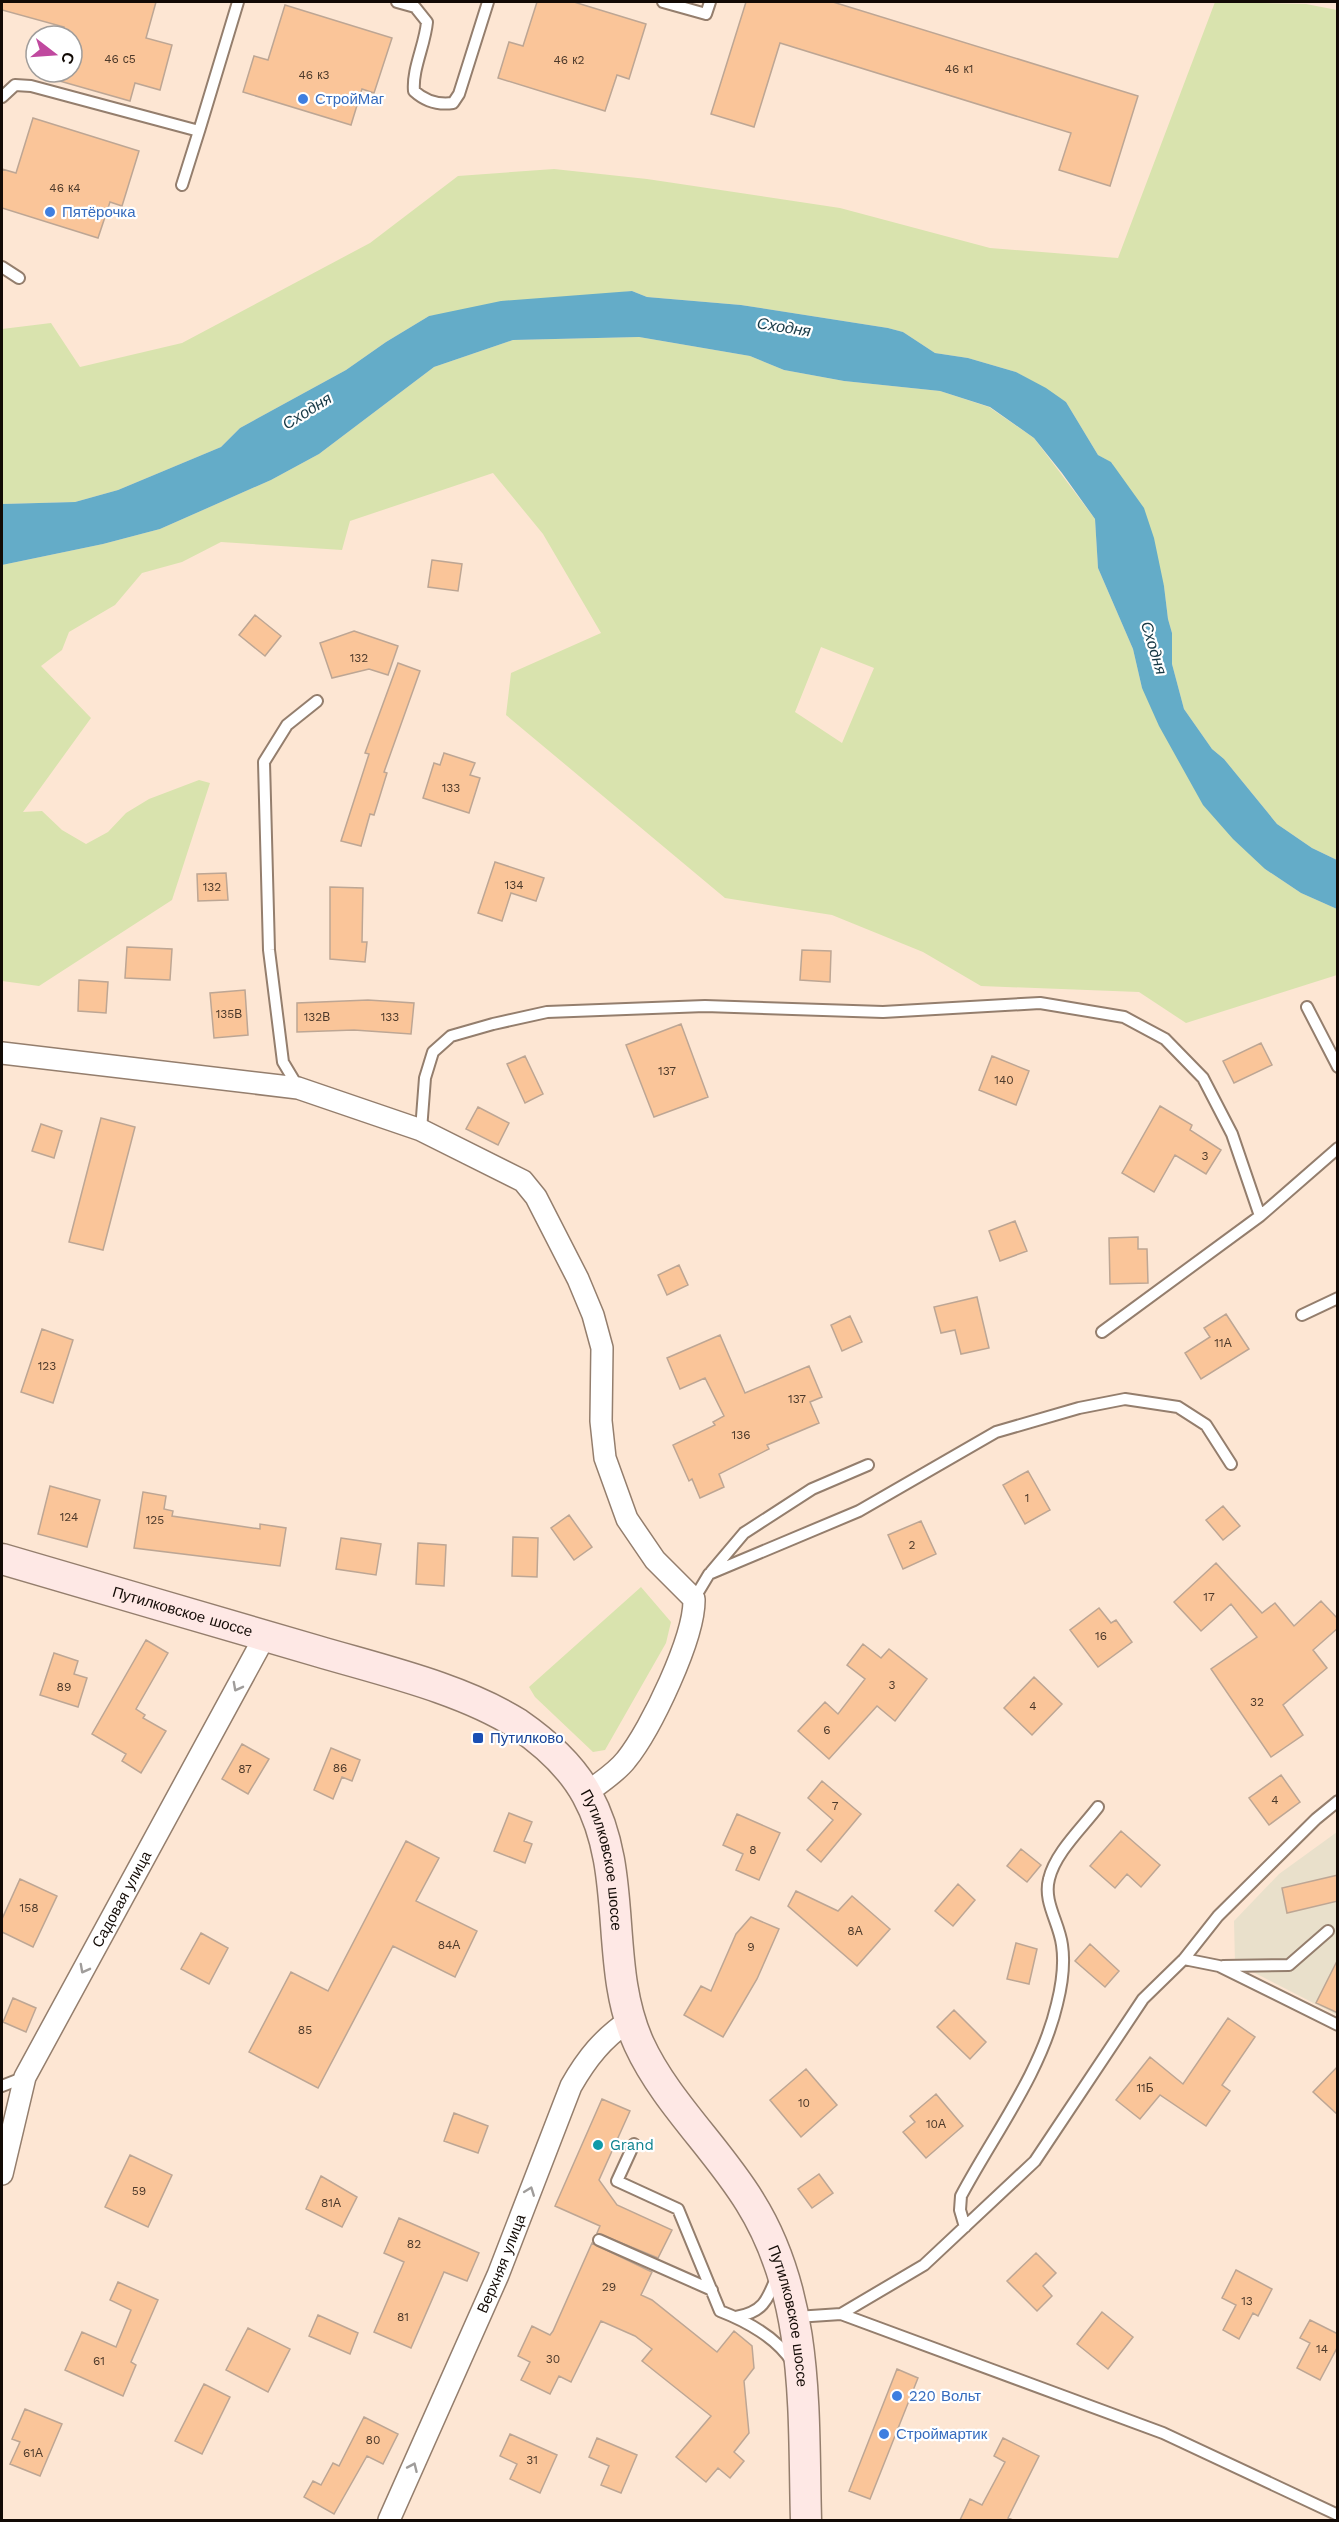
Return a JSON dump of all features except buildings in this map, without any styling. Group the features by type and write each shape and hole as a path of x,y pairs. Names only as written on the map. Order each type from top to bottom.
{"main road":[{"name":"Путилковское шоссе","path":"2,1559 416,1681 515,1723 543,1743 568,1769 586,1793 602,1827 611,1861 620,1967 630,2020 640,2046 658,2079 751,2203 781,2265 796,2317 801,2378 806,2520"}],"street":[{"path":"2,1053 298,1088 421,1130 523,1181 536,1197 593,1315 602,1348 601,1421 605,1458 627,1519 655,1560 694,1599 695,1616 657,1708 626,1761 586,1793"},
{"name":"Садовая улица","path":"2,2174 26,2077 265,1636"},
{"name":"Верхняя улица","path":"389,2520 498,2275 571,2086 585,2060 606,2036 630,2020"}],"lane":[{"path":"182,185 238,2"},
{"path":"397,2 416,7 427,22 425,42 413,81 414,91 421,98 442,104 453,103 459,94 488,2"},
{"path":"663,2 706,14 710,2"},
{"path":"2,97 15,85 31,86 198,131"},
{"path":"2,267 19,278"},
{"path":"298,1088 283,1062 269,950 264,762 287,725 317,701"},
{"path":"421,1130 425,1078 434,1052 452,1036 547,1012 705,1006 883,1012 1040,1003 1124,1017 1165,1039 1203,1078 1232,1134 1260,1216"},
{"path":"1307,1007 1338,1067"},
{"path":"1102,1332 1260,1216 1338,1148"},
{"path":"1302,1316 1338,1298"},
{"path":"709,1574 859,1511 996,1432 1079,1408 1125,1399 1178,1407 1206,1425 1231,1464"},
{"path":"694,1599 709,1574 744,1533 812,1489 868,1465"},
{"path":"841,2314 924,2265 1035,2161 1143,1999 1184,1959 1218,1916 1316,1819 1338,1801"},
{"path":"964,2227 960,2210 961,2196 1014,2106 1057,2006 1063,1962 1062,1944 1048,1902 1049,1876 1059,1858 1098,1807"},
{"path":"1184,1959 1220,1966 1289,1965 1328,1931"},
{"path":"1220,1966 1338,2025"},
{"path":"2,2086 26,2077"},
{"path":"634,2144 617,2181 678,2209 720,2311 736,2317 772,2341 789,2358 801,2378"},
{"path":"599,2240 712,2290"},
{"path":"736,2317 754,2313 763,2305 781,2265"},
{"path":"796,2317 841,2314 1163,2433 1338,2515"}],"shaded area":[{"path":"1337,1832 1337,2015 1235,1963 1234,1921 1279,1874"}],"green space":[{"path":"1215,2 1306,4 1337,10 1337,860 1312,848 1277,824 1224,759 1212,749 1184,709 1172,664 1172,633 1164,586 1112,463 1098,455 1066,402 1016,372 968,358 935,353 903,332 888,328 741,305 647,297 632,291 429,316 346,370 240,428 221,447 118,490 75,502 2,504 2,329 51,323 80,367 182,343 370,243 458,176 554,169 647,179 840,208 990,248 1118,258"},
{"path":"639,337 750,356 784,370 844,381 940,391 989,407 1034,438 1095,519 1098,568 1133,649 1142,688 1265,869 1301,893 1337,909 1337,975 1186,1023 1139,992 981,986 923,952 832,915 725,898 506,715 511,673 601,633 543,534 493,473 350,521 342,550 221,542 182,562 142,573 115,605 69,632 62,650 41,666 91,718 23,812 42,811 62,830 86,844 108,832 126,813 149,799 199,780 210,783 172,900 39,986 2,981 2,565 103,544 160,529 271,480 319,454 434,367 513,340","holes":["821,647 874,668 842,743 795,712"]},
{"path":"641,1587 671,1622 666,1643 605,1750 593,1752 535,1697 529,1687"}],"water":[{"name":"Сходня","path":"632,291 647,297 741,305 888,328 903,332 935,353 968,358 1016,372 1066,402 1098,455 1111,462 1144,508 1154,538 1164,586 1172,633 1172,664 1184,709 1212,749 1224,759 1277,824 1312,848 1337,860 1337,909 1301,893 1265,869 1233,839 1203,805 1159,726 1142,688 1133,649 1098,568 1095,519 1062,473 1034,438 990,407 940,391 844,381 784,370 750,356 639,337 513,340 434,367 319,454 271,480 160,529 103,544 2,565 2,504 75,502 118,490 221,447 240,428 346,370 429,316 501,301"}],"place":[{"name":"СтройМаг","path":"303,99"},
{"name":"Пятёрочка","path":"50,212"},
{"name":"Путилково","path":"478,1738"},
{"name":"Grand","path":"598,2145"},
{"name":"220 Вольт","path":"897,2396"},
{"name":"Строймартик","path":"884,2434"}]}
